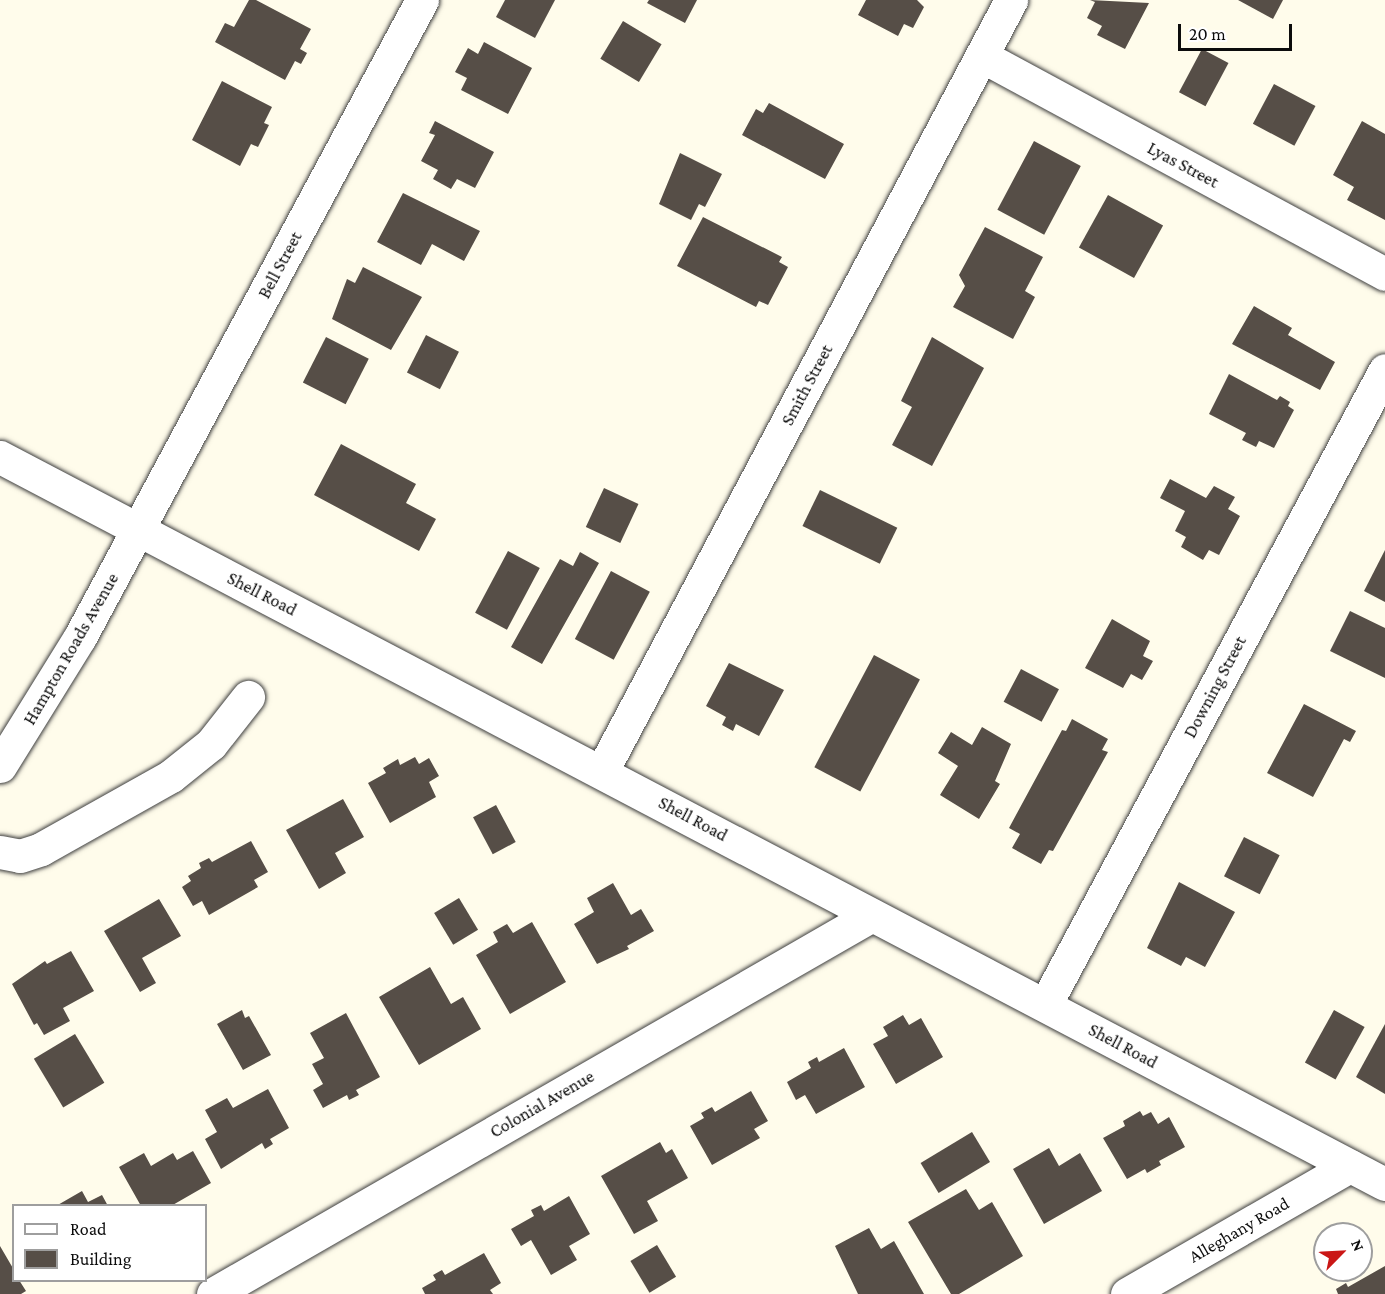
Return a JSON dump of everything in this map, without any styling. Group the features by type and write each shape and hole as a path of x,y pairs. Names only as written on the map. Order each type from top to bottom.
{"street":[{"name":"Bell Street","path":"137,529 422,0"},
{"name":"Smith Street","path":"602,771 1011,0"},
{"name":"Lyas Street","path":"982,56 1385,274"},
{"name":"Downing Street","path":"1045,1005 1385,370"},
{"name":"Shell Road","path":"0,458 602,771 1385,1184"},
{"name":"Hampton Roads Avenue","path":"0,766 57,678 137,529"},
{"path":"0,852 20,856 41,849 171,776 212,744 248,697"},
{"name":"Colonial Avenue","path":"213,1294 872,915"},
{"name":"Alleghany Road","path":"1127,1294 1350,1166"}],"building":[{"path":"249,0 256,0 311,29 300,49 307,53 301,64 295,61 285,80 215,42 225,23 234,27"},
{"path":"505,0 555,0 535,38 496,17"},
{"path":"649,0 697,0 685,23 647,3"},
{"path":"866,0 917,0 924,7 913,28 904,24 898,36 858,15"},
{"path":"1090,0 1149,3 1125,49 1097,35 1102,26 1087,18 1095,2"},
{"path":"1238,0 1283,0 1273,19"},
{"path":"623,21 662,44 639,82 600,59"},
{"path":"484,42 532,68 508,114 461,90 467,78 455,72 468,48 478,54"},
{"path":"1202,49 1228,63 1205,106 1179,92"},
{"path":"222,81 272,107 264,123 269,125 258,147 251,144 240,166 192,140"},
{"path":"1274,84 1315,106 1294,146 1253,124"},
{"path":"769,103 844,144 825,179 742,135 756,109 763,113"},
{"path":"435,121 494,152 475,188 457,179 451,189 433,179 438,170 421,161 435,135 429,133"},
{"path":"1362,121 1385,134 1385,220 1347,200 1354,187 1333,175"},
{"path":"1034,141 1081,166 1044,235 997,210"},
{"path":"680,153 722,174 705,207 699,204 691,220 659,204"},
{"path":"403,193 480,231 464,261 432,244 421,265 377,242"},
{"path":"1108,195 1163,226 1134,278 1079,247"},
{"path":"703,217 782,257 779,262 788,267 768,305 759,301 756,307 677,266"},
{"path":"985,227 1043,257 1025,291 1035,297 1013,339 953,307 965,286 959,275"},
{"path":"363,267 422,297 391,350 332,319 347,279 355,283"},
{"path":"1254,306 1292,328 1288,335 1335,362 1320,390 1232,344"},
{"path":"426,335 459,352 440,389 407,372"},
{"path":"326,337 369,359 346,404 303,382"},
{"path":"932,337 984,368 932,466 892,445 912,407 901,401"},
{"path":"1229,374 1277,400 1280,396 1290,402 1288,406 1294,410 1274,448 1259,441 1256,447 1242,440 1246,433 1209,414"},
{"path":"341,444 416,484 406,503 436,519 419,551 314,495"},
{"path":"1170,479 1206,498 1214,486 1235,497 1228,509 1240,516 1219,555 1209,550 1203,560 1181,547 1186,537 1175,531 1185,511 1160,498"},
{"path":"604,488 638,504 620,543 586,527"},
{"path":"820,490 897,528 880,564 802,526"},
{"path":"1385,550 1385,602 1364,591"},
{"path":"508,551 540,568 507,630 475,613"},
{"path":"580,552 599,563 542,664 511,647 560,559 573,566"},
{"path":"611,571 650,592 614,660 575,639"},
{"path":"1350,611 1385,628 1385,678 1330,651"},
{"path":"1112,619 1150,641 1143,656 1153,661 1142,680 1131,674 1123,688 1085,668"},
{"path":"874,655 920,679 860,792 814,767"},
{"path":"729,663 784,690 759,736 736,724 733,731 722,725 726,717 706,706"},
{"path":"1021,669 1059,689 1042,722 1004,702"},
{"path":"1304,704 1356,731 1350,742 1344,739 1313,797 1267,773"},
{"path":"1072,719 1108,739 1102,750 1108,752 1053,851 1049,850 1041,864 1012,848 1020,834 1009,828 1062,730 1066,731"},
{"path":"982,727 1011,744 995,781 1000,784 979,819 940,795 958,766 938,753 951,732 972,745"},
{"path":"415,757 419,764 429,758 439,776 429,782 436,797 390,823 368,783 386,773 383,768 398,759 400,765"},
{"path":"343,799 364,837 335,853 346,873 319,889 286,830"},
{"path":"496,805 516,842 493,854 473,817"},
{"path":"1244,837 1280,855 1260,894 1224,876"},
{"path":"251,841 268,872 254,880 258,887 209,915 202,901 193,906 182,887 191,881 188,876 201,868 199,863 209,858 212,862"},
{"path":"1179,882 1235,912 1205,967 1186,957 1181,966 1147,948"},
{"path":"613,883 631,915 641,909 654,931 627,946 629,949 597,964 574,924 594,912 587,898"},
{"path":"459,898 478,930 453,945 434,913"},
{"path":"159,899 181,936 142,958 156,983 140,992 104,931"},
{"path":"532,922 566,982 510,1014 476,955 498,942 493,932 507,924 513,933"},
{"path":"71,951 94,991 63,1008 70,1021 44,1035 37,1023 34,1025 12,984 45,961 47,964"},
{"path":"430,967 451,1004 463,997 481,1029 419,1065 379,997"},
{"path":"242,1010 245,1018 249,1016 271,1055 243,1070 217,1024"},
{"path":"1334,1010 1365,1027 1336,1079 1305,1062"},
{"path":"346,1013 380,1077 356,1090 359,1095 349,1100 347,1095 323,1108 313,1090 323,1084 312,1064 324,1058 310,1033"},
{"path":"903,1015 909,1025 921,1018 943,1057 896,1084 873,1044 888,1036 883,1027"},
{"path":"1385,1024 1385,1094 1356,1077"},
{"path":"75,1034 104,1083 63,1108 34,1059"},
{"path":"844,1048 865,1087 816,1114 805,1095 796,1100 787,1082 811,1068 808,1062 817,1057 819,1062"},
{"path":"268,1089 289,1128 270,1139 273,1144 265,1149 262,1143 221,1169 205,1139 217,1132 205,1110 227,1098 233,1108"},
{"path":"751,1091 768,1121 754,1129 760,1138 712,1165 690,1126 704,1118 701,1113 712,1107 715,1112"},
{"path":"1140,1111 1143,1116 1151,1112 1158,1124 1169,1117 1185,1147 1159,1161 1161,1165 1147,1173 1145,1169 1127,1179 1103,1138 1125,1126 1123,1121"},
{"path":"972,1132 990,1162 939,1193 921,1163"},
{"path":"660,1142 666,1153 672,1149 688,1178 647,1201 658,1221 634,1234 601,1176"},
{"path":"1049,1148 1059,1166 1080,1153 1102,1191 1044,1224 1013,1169"},
{"path":"193,1151 211,1183 174,1204 140,1204 119,1167 144,1153 151,1166 173,1153 177,1160"},
{"path":"966,1189 979,1210 992,1202 1023,1256 959,1294 951,1294 908,1222"},
{"path":"82,1191 88,1202 102,1195 107,1204 59,1204"},
{"path":"569,1196 590,1234 569,1246 577,1260 551,1275 531,1240 521,1246 511,1229 534,1216 531,1210 541,1205 544,1211"},
{"path":"869,1228 881,1249 894,1241 924,1294 858,1294 835,1246"},
{"path":"657,1245 676,1277 649,1293 630,1261"},
{"path":"0,1246 12,1267 12,1282 20,1282 26,1291 21,1294 0,1294"},
{"path":"484,1253 501,1283 490,1290 493,1294 425,1294 422,1288 436,1280 433,1275 442,1270 445,1275"},
{"path":"1385,1266 1385,1294 1338,1294 1336,1289 1346,1283 1348,1287 1357,1282 1373,1282 1373,1273"}]}
